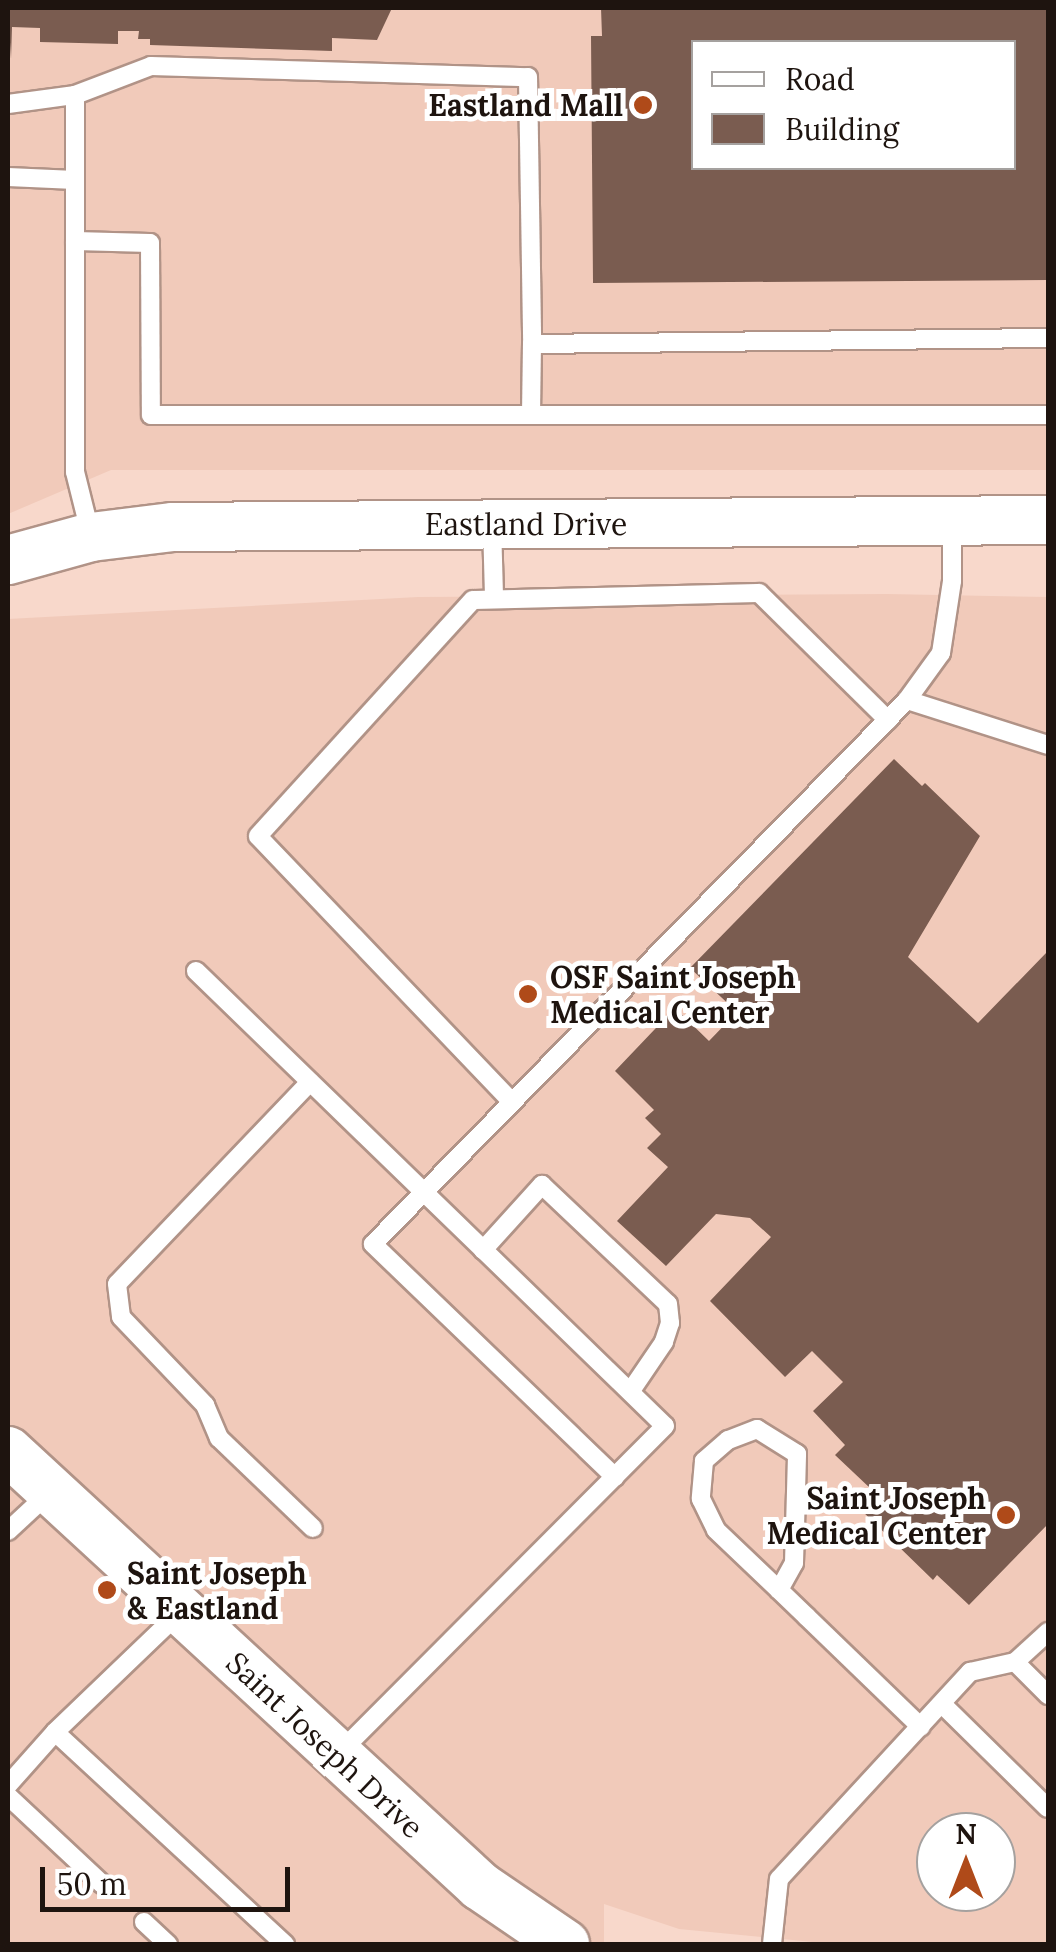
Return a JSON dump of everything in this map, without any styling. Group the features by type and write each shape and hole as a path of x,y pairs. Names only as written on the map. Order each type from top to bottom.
{"main road":[{"name":"Eastland Drive","path":"8,560 91,537 174,527 1048,520"},
{"name":"Saint Joseph Drive","path":"8,1450 480,1886 565,1944"}],"lane":[{"path":"8,104 75,95 152,66 528,77 531,415"},
{"path":"75,95 75,472 91,537"},
{"path":"8,177 75,180"},
{"path":"75,241 150,244 151,415 1048,415"},
{"path":"532,344 1048,338"},
{"path":"615,1477 372,1244 907,700 940,653 952,580 952,521"},
{"path":"492,524 494,597"},
{"path":"511,1101 258,836 473,600 759,593 888,720"},
{"path":"907,700 1048,746"},
{"path":"196,972 665,1426 337,1756"},
{"path":"310,1082 117,1284 121,1318 205,1406 219,1438 313,1528"},
{"path":"483,1250 542,1185 668,1304 670,1324 664,1342 630,1392"},
{"path":"779,1590 794,1563 797,1454 757,1429 728,1440 704,1461 700,1499 716,1530 921,1727"},
{"path":"8,1530 50,1491"},
{"path":"8,1786 56,1732 180,1611"},
{"path":"772,1944 779,1879 970,1672 1015,1662 1048,1632"},
{"path":"1015,1662 1048,1695"},
{"path":"942,1704 1048,1808"},
{"path":"56,1732 285,1944"},
{"path":"8,1796 102,1884"},
{"path":"144,1922 168,1944"}],"shaded area":[{"path":"8,8 1048,8 1048,470 111,470 8,514"},
{"name":"OSF Saint Joseph Medical Center","path":"887,594 1048,597 1048,1944 823,1943 679,1929 604,1904 604,1944 8,1944 8,619 418,597"}],"building":[{"name":"Eastland Mall","path":"8,8 392,8 377,40 332,38 332,51 150,45 150,39 138,39 139,31 118,31 118,44 40,42 40,28 12,27 11,59"},
{"name":"Eastland Mall","path":"601,8 1048,8 1048,280 593,283 591,36 602,36"},
{"path":"894,759 980,836 908,957 978,1023 1048,951 1048,1524 969,1605 937,1575 933,1580 857,1506 871,1489 835,1455 845,1445 813,1411 843,1382 812,1351 785,1377 710,1301 771,1237 750,1218 716,1214 666,1266 617,1221 668,1167 647,1148 661,1134 645,1118 654,1110 615,1071 675,1008 709,1041 737,1012 690,968"}],"place":[{"name":"Eastland Mall","path":"643,105"},
{"name":"OSF Saint Joseph Medical Center","path":"528,994"},
{"name":"Saint Joseph Medical Center","path":"1006,1515"},
{"name":"Saint Joseph & Eastland","path":"107,1590"}]}
